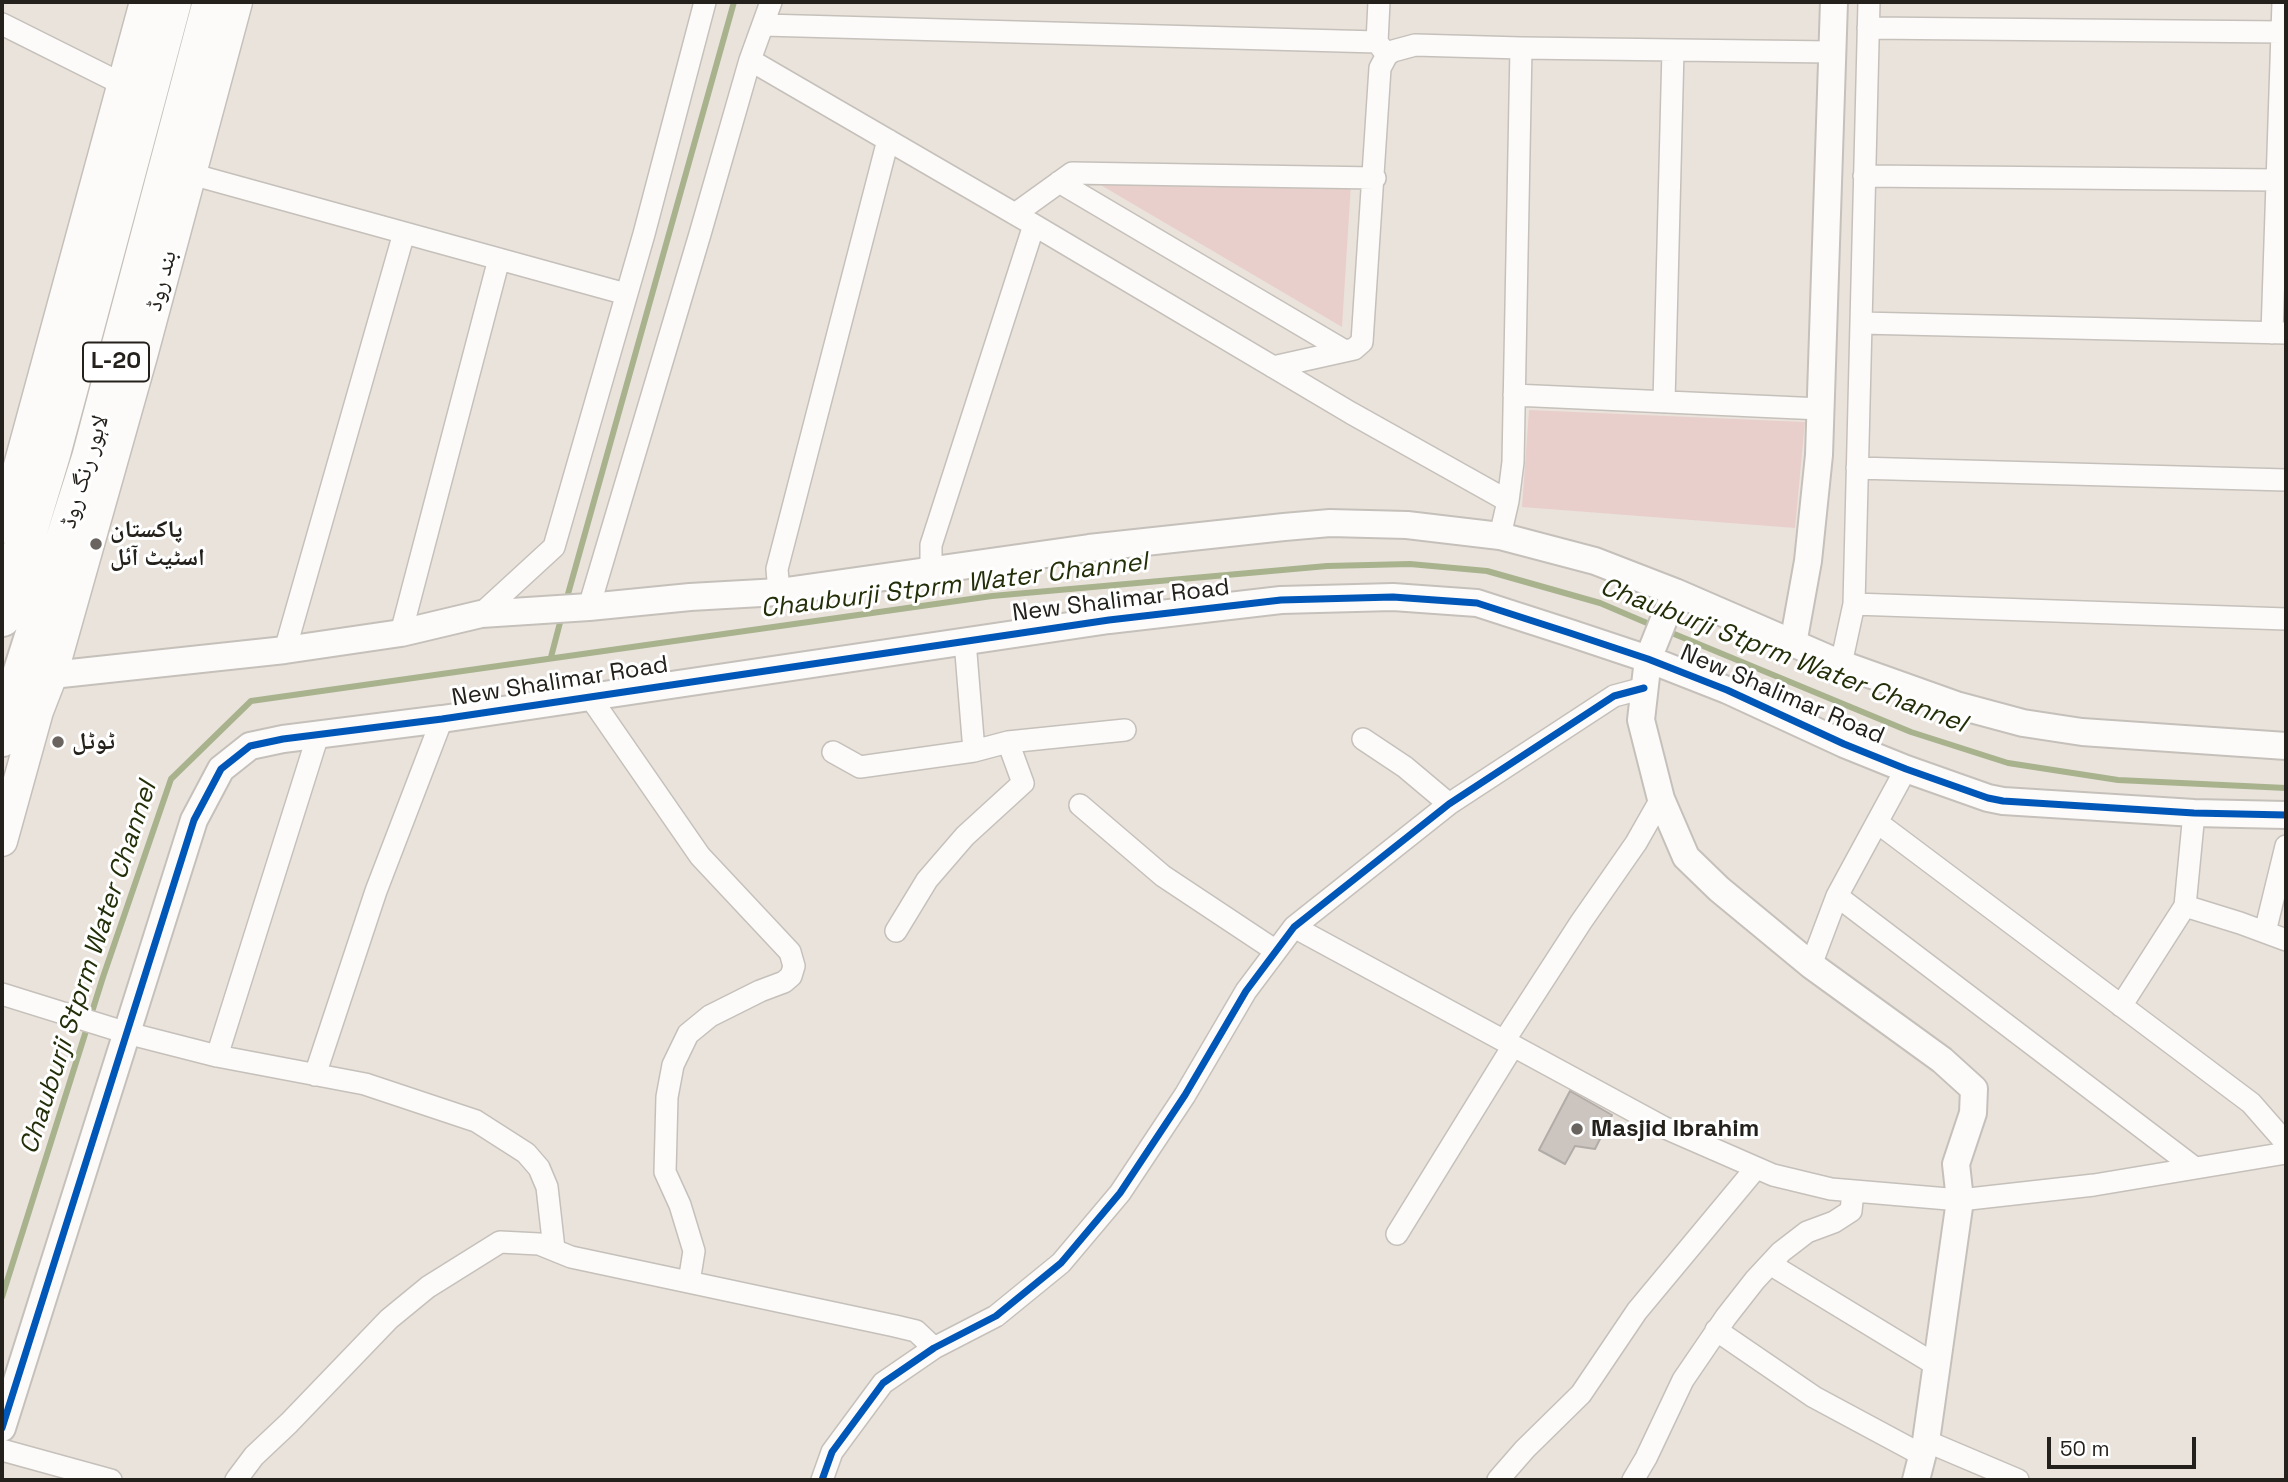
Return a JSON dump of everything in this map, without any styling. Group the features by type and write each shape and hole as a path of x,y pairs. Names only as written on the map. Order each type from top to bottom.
{"highway":[{"name":"لاہور رنگ روڈ","path":"2,617 51,453 172,2"},
{"name":"لاہور رنگ روڈ","path":"2,737 91,458 212,2"}],"main road":[{"path":"2,526 145,2"},
{"name":"بند روڈ","path":"2,841 142,356 237,2"}],"street":[{"path":"481,614 554,547 705,2"},
{"path":"584,607 701,234 750,60 771,2"},
{"path":"1273,367 1345,351 1359,346 1362,342 1382,48 1379,2"},
{"path":"1793,644 1808,561 1819,454 1834,2"},
{"path":"1841,664 1854,604 1869,2"},
{"path":"1861,323 2279,333 2277,180 2283,2"},
{"path":"2,24 122,84"},
{"path":"764,24 1382,48 1393,51 1415,45 1832,52"},
{"path":"1868,28 2282,32"},
{"path":"1500,536 1513,462 1521,48"},
{"path":"1664,402 1672,50"},
{"path":"750,60 1273,367 1508,500"},
{"path":"779,592 777,569 888,140"},
{"path":"1015,214 1072,173 1375,178"},
{"path":"191,174 626,294"},
{"path":"1864,176 2277,180"},
{"path":"1059,182 1345,351"},
{"path":"932,570 931,545 1034,225"},
{"path":"285,650 404,233"},
{"path":"401,633 499,259"},
{"path":"1514,395 1821,409"},
{"path":"1857,468 2286,480"},
{"path":"52,675 285,650 401,633 481,614 779,592 1130,543 1330,523 1408,525 1500,536 1595,561 1672,601 1956,705 2023,723 2082,732 2286,746"},
{"name":"New Shalimar Road","path":"2,1428 194,820 221,769 250,746 283,738 442,719 1210,607 1331,597 1393,597 1477,603 1649,655 1844,744 1906,769 2003,801 2286,816"},
{"path":"1672,601 1649,655 1641,720 1661,799 1686,857 1719,889 1811,965 1942,1060 1974,1089 1973,1113 1956,1164 1960,1200 1924,1448 1916,1480"},
{"path":"1854,604 2286,619"},
{"path":"965,641 974,751"},
{"path":"822,1480 832,1452 883,1383 934,1348 996,1316 1061,1262 1120,1193 1185,1095 1246,991 1294,927 1449,804 1614,696 1644,688"},
{"path":"590,698 700,856 790,952 794,966 792,976 783,982 710,1016 688,1034 673,1065 667,1097 665,1172 680,1205 694,1251 689,1282"},
{"path":"315,1074 376,891 442,719"},
{"path":"833,752 860,767 974,751 1008,742 1125,730"},
{"path":"217,1056 318,735"},
{"path":"1363,739 1405,767 1449,804"},
{"path":"896,931 927,880 965,835 1023,783 1008,742"},
{"path":"1811,965 1837,896 1906,769"},
{"path":"1397,1234 1581,922 1636,844 1661,799"},
{"path":"1080,805 1163,876 1276,951"},
{"path":"2121,1006 2185,906 2194,813"},
{"path":"1878,823 2251,1103 2286,1143"},
{"path":"2265,932 2286,846"},
{"path":"1837,896 2195,1168"},
{"path":"2185,906 2286,940"},
{"path":"1294,927 1663,1128 1773,1175 1819,1187 1960,1200 2094,1185 2286,1153"},
{"path":"2,994 127,1033 217,1056 365,1084 476,1121 526,1153 539,1168 547,1187 554,1249"},
{"path":"1498,1480 1525,1449 1581,1394 1637,1311 1756,1168"},
{"path":"1633,1480 1683,1380 1716,1330 1781,1252 1807,1232 1834,1223 1851,1211 1853,1191"},
{"path":"236,1480 254,1456 373,1336 428,1287 500,1242 539,1244 571,1257 916,1331 934,1348"},
{"path":"1770,1264 1937,1365"},
{"path":"1716,1330 1814,1397 1924,1448 2018,1480"},
{"path":"2,1450 111,1480"}],"shaded area":[{"path":"1087,177 1351,184 1342,327"},
{"path":"1529,410 1805,422 1795,528 1522,507"}],"building":[{"name":"Masjid Ibrahim","path":"1570,1091 1612,1115 1595,1149 1575,1146 1565,1164 1539,1150"}],"waterway":[{"path":"566,601 734,2"},
{"name":"Chauburji Stprm Water Channel","path":"2,1297 103,977 171,779 251,701 992,596 1327,566 1410,564 1487,571 1600,603 1654,626"},
{"path":"551,657 562,615"},
{"name":"Chauburji Stprm Water Channel","path":"1667,631 1911,732 2008,763 2118,780 2286,788"}],"cycle path":[{"path":"2,1428 194,820 221,769 250,746 283,739 442,719 1109,620 1281,600 1393,597 1477,603 1648,659 1727,690 1844,744 1988,798 2194,813 2286,815"},
{"path":"822,1480 832,1452 883,1383 934,1348 996,1316 1061,1263 1120,1193 1185,1095 1246,991 1294,927 1449,804 1614,696 1644,688"}],"place":[{"name":"پاکستان اسٹیٹ آئل","path":"96,544"},
{"name":"ٹوٹل","path":"58,742"},
{"name":"Masjid Ibrahim","path":"1577,1129"}]}
